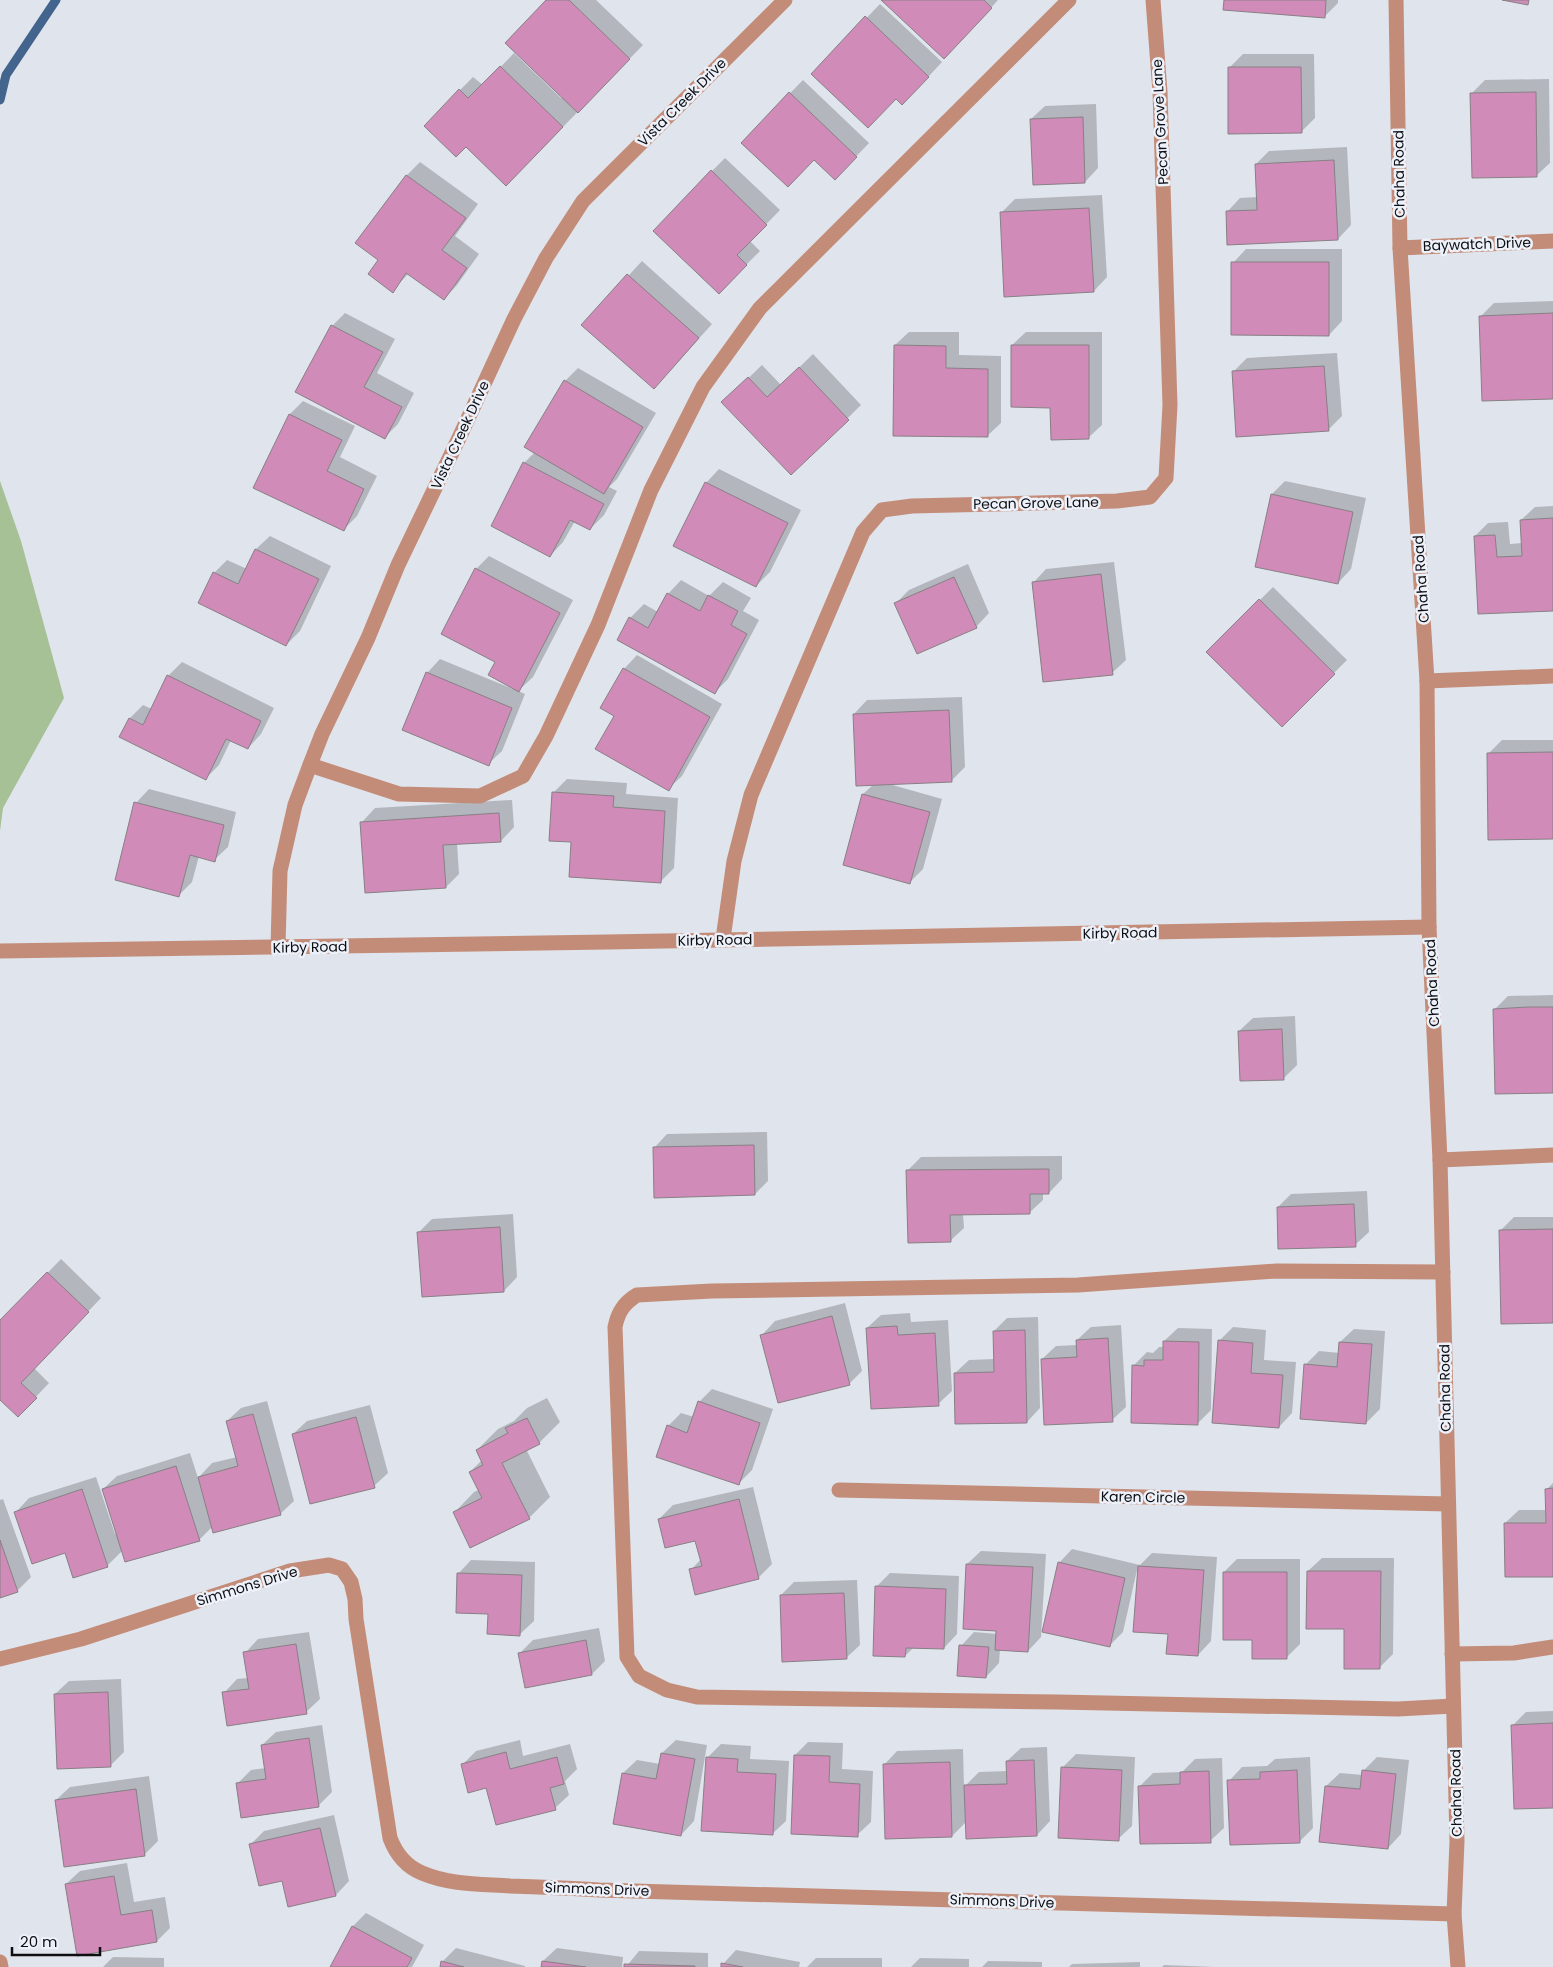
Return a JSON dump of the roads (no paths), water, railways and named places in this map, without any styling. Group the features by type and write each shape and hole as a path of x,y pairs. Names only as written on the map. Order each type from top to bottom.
{"street":[{"name":"Vista Creek Drive","path":"278,947 280,871 295,805 322,734 368,638 398,565 514,319 546,258 583,201 784,0"},
{"path":"310,765 399,794 480,796 523,776 546,736 598,625 651,490 703,387 760,308 1068,0"},
{"name":"Pecan Grove Lane","path":"723,939 734,861 751,796 863,532 882,510 912,506 1126,500 1150,497 1166,478 1170,395 1160,92 1153,0"},
{"name":"Chaha Road","path":"1396,0 1400,248 1427,681 1430,927 1440,1160 1457,1841 1454,1914 1458,1967"},
{"name":"Baywatch Drive","path":"1400,248 1553,241"},
{"path":"1427,681 1553,676"},
{"name":"Kirby Road","path":"0,951 1430,927"},
{"path":"1440,1160 1553,1155"},
{"path":"1443,1272 1277,1271 1078,1285 732,1291 638,1295 628,1301 618,1314 615,1327 627,1657 639,1676 668,1690 697,1697 769,1700 1058,1702 1398,1709 1453,1706"},
{"name":"Karen Circle","path":"839,1490 1448,1504"},
{"name":"Simmons Drive","path":"0,1659 81,1639 290,1571 329,1565 342,1570 351,1582 355,1599 356,1619 390,1838 395,1853 421,1873 442,1880 467,1884 599,1890 1454,1914"},
{"path":"1452,1654 1514,1653 1553,1647"},
{"path":"0,1962 1,1967"}],"waterway":[{"path":"0,100 6,75 56,0"}]}
